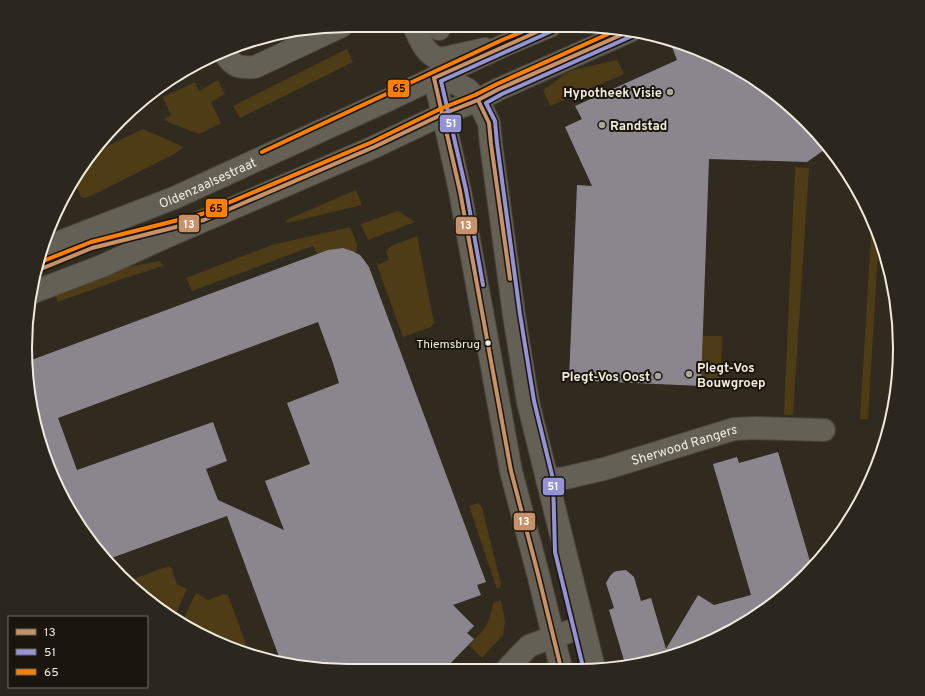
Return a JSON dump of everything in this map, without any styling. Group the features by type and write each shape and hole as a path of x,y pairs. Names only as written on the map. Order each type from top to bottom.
{"main road":[{"path":"416,32 424,48 434,78 443,114 460,191 511,471 560,664"},
{"path":"424,48 438,58 444,58 505,45 536,32"},
{"path":"226,56 230,62 242,68 255,67 327,33"},
{"path":"37,291 102,266 175,232 374,147 443,114 478,100 498,89 620,35"},
{"name":"Oldenzaalsestraat","path":"49,246 174,198 505,45"},
{"path":"434,78 467,88 478,100 489,124 514,315 528,402 593,663"},
{"name":"Sherwood Rangers","path":"547,480 565,478 604,469 734,429 756,428 824,430"},
{"path":"512,664 529,646 583,627"}],"shaded area":[{"path":"347,49 353,62 240,118 233,106"},
{"path":"617,60 624,74 550,106 543,90 567,73 573,70"},
{"path":"218,80 225,94 211,102 221,123 199,134 163,120 171,115 163,97 195,82 199,91"},
{"path":"143,129 184,147 176,153 97,193 85,198 81,197 76,186 104,148"},
{"path":"795,167 809,168 793,415 784,415 784,413"},
{"path":"356,190 362,205 287,223 286,220"},
{"path":"398,211 415,222 368,240 361,224"},
{"path":"350,227 357,244 356,253 341,248 332,249 317,254 313,246 192,291 186,278 272,245"},
{"path":"871,233 878,253 868,419 860,419"},
{"path":"417,236 434,323 431,327 403,337 377,265 389,260 386,252 391,246"},
{"path":"160,261 163,266 58,302 54,293 117,269"},
{"path":"703,336 722,336 721,387 701,386"},
{"path":"478,503 482,507 501,584 501,587 497,589 469,506"},
{"path":"168,566 171,567 177,584 187,589 176,613 156,599 133,579"},
{"path":"196,593 208,600 224,594 228,595 247,647 227,640 184,618"},
{"path":"501,600 505,622 503,635 482,658 469,645 486,627 492,611 493,603"}],"building":[{"path":"672,47 698,56 735,74 753,85 785,110 823,150 807,162 709,159 701,386 569,380 577,185 592,186 565,127 582,119 575,106 677,60"},
{"path":"343,248 360,255 369,267 486,582 477,585 481,595 453,605 474,626 467,633 474,639 450,664 348,664 307,661 279,656 227,516 112,558 85,524 74,506 56,469 38,410 33,360 328,250","holes":["318,322 339,383 287,403 310,464 265,481 284,530 218,500 206,469 227,461 213,422 77,470 58,418"]},
{"path":"778,452 810,561 785,586 753,611 735,622 698,640 679,647 639,658 624,660 609,610 614,608 606,583 614,572 626,570 634,577 641,601 651,598 666,649 698,595 714,605 751,595 713,464 737,457 739,463"}],"transit line":[{"name":"65","path":"262,152 521,32"},
{"name":"13","path":"434,78 537,32"},
{"name":"51","path":"483,285 466,190 441,81 550,32"},
{"name":"65","path":"45,260 91,242 202,214 372,142 440,109 475,95 608,34"},
{"name":"13","path":"42,268 92,248 204,220 374,147 443,114 478,100 499,89 620,35"},
{"name":"51","path":"582,664 555,552 553,479 534,401 520,314 495,121 486,103 502,94 630,37"},
{"name":"13","path":"434,78 460,191 511,471 560,664"},
{"name":"13","path":"478,100 489,123 510,279"}],"place":[{"name":"Hypotheek Visie","path":"670,92"},
{"name":"Randstad","path":"602,125"},
{"name":"Thiemsbrug","path":"488,343"},
{"name":"Plegt-Vos Bouwgroep","path":"689,374"},
{"name":"Plegt-Vos Oost","path":"658,376"}]}
